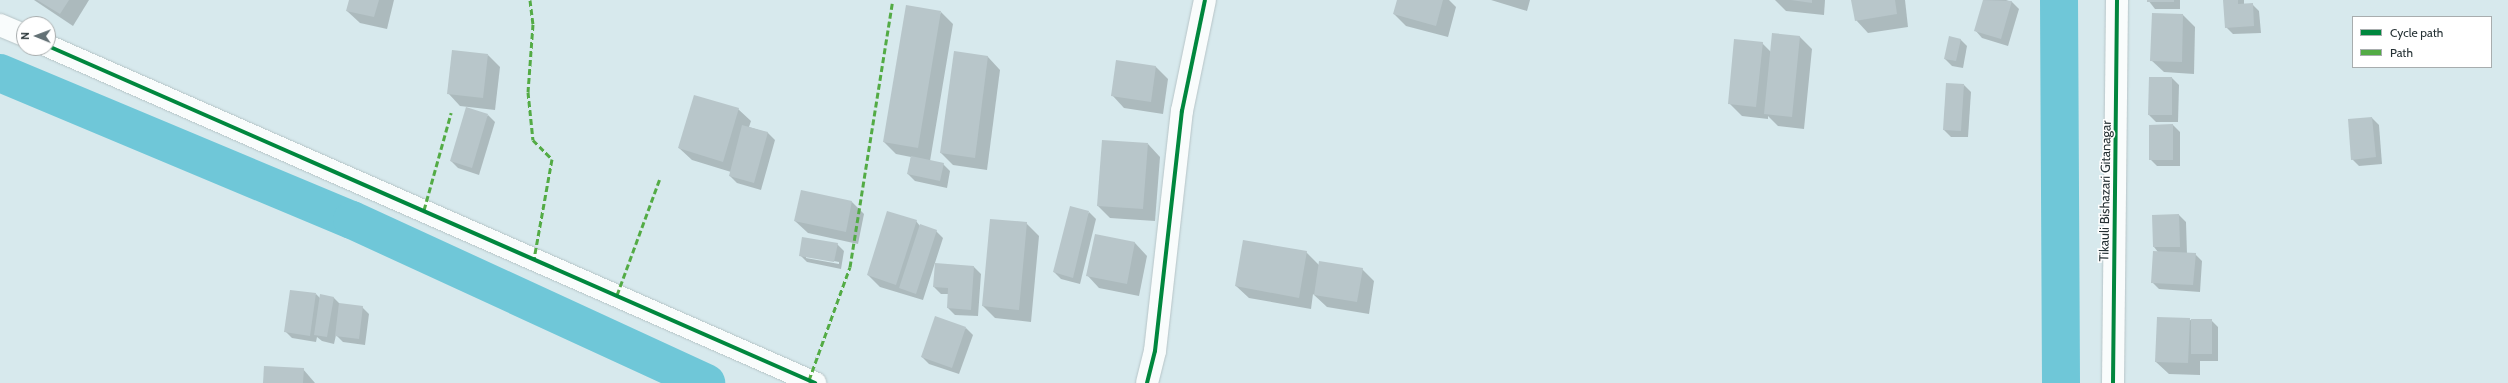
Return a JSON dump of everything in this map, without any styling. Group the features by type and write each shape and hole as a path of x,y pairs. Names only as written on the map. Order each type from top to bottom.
{"street":[{"path":"1147,383 1155,350 1182,111 1205,0"},
{"name":"Tikauli Bishazari Gitanagar","path":"2113,383 2117,0"},
{"path":"0,25 16,32"},
{"path":"56,50 815,383"}],"building":[{"path":"37,0 69,0 60,14"},
{"path":"349,0 379,0 374,17 346,11"},
{"path":"1397,0 1443,0 1436,26 1393,14"},
{"path":"1791,0 1812,0 1812,3"},
{"path":"1851,0 1895,0 1897,14 1855,21"},
{"path":"1983,0 2012,1 2001,39 1974,31"},
{"path":"2147,0 2174,0 2174,2 2147,2"},
{"path":"2223,0 2238,0 2238,4 2253,3 2254,26 2225,28"},
{"path":"906,5 941,11 918,148 883,142"},
{"path":"2152,13 2183,14 2182,62 2150,61"},
{"path":"1772,33 1800,36 1792,117 1764,114"},
{"path":"1949,36 1961,39 1956,61 1944,59"},
{"path":"1734,39 1763,42 1756,107 1728,104"},
{"path":"452,50 488,54 483,98 447,94"},
{"path":"954,51 988,56 975,158 940,153"},
{"path":"1116,60 1156,66 1151,102 1111,96"},
{"path":"2149,77 2172,77 2172,115 2148,115"},
{"path":"1946,83 1964,84 1961,131 1943,130"},
{"path":"694,95 739,108 723,162 678,148"},
{"path":"466,107 488,114 472,168 450,161"},
{"path":"2372,117 2376,157 2351,160 2348,119"},
{"path":"2173,124 2173,160 2149,160 2149,125"},
{"path":"742,125 768,132 754,183 729,176"},
{"path":"1102,140 1148,143 1143,209 1097,206"},
{"path":"911,156 944,163 940,181 907,174"},
{"path":"801,190 852,201 846,232 794,221"},
{"path":"1070,206 1089,211 1073,278 1053,272"},
{"path":"887,211 917,220 896,285 867,275"},
{"path":"2179,214 2180,247 2153,247 2152,215"},
{"path":"990,219 1027,222 1019,310 982,306"},
{"path":"920,224 937,230 916,294 899,288"},
{"path":"1095,234 1135,242 1127,284 1086,276"},
{"path":"802,237 838,243 834,262 799,256"},
{"path":"1243,240 1307,251 1299,298 1235,286"},
{"path":"2153,251 2196,253 2193,285 2151,283"},
{"path":"1319,261 1363,268 1357,302 1314,295"},
{"path":"935,263 974,266 971,310 947,308 948,288 933,287"},
{"path":"290,290 316,293 310,336 284,332"},
{"path":"320,294 334,297 327,337 314,335"},
{"path":"339,303 363,306 359,339 335,336"},
{"path":"935,316 966,327 952,368 921,357"},
{"path":"2157,317 2190,318 2188,363 2155,362"},
{"path":"2191,319 2212,319 2212,354 2191,354"},
{"path":"264,366 304,368 303,383 263,383"}],"waterway":[{"path":"2059,0 2061,383"},
{"path":"0,73 352,220 706,383"}],"marked path":[{"path":"530,0 533,24 528,92 533,140 552,159 534,259"},
{"path":"809,380 850,267 893,0"},
{"path":"424,210 451,113"},
{"path":"617,295 660,178"}],"cycle path":[{"path":"1147,383 1155,351 1182,111 1205,0"},
{"path":"2113,383 2117,0"},
{"path":"56,50 815,383"}]}
